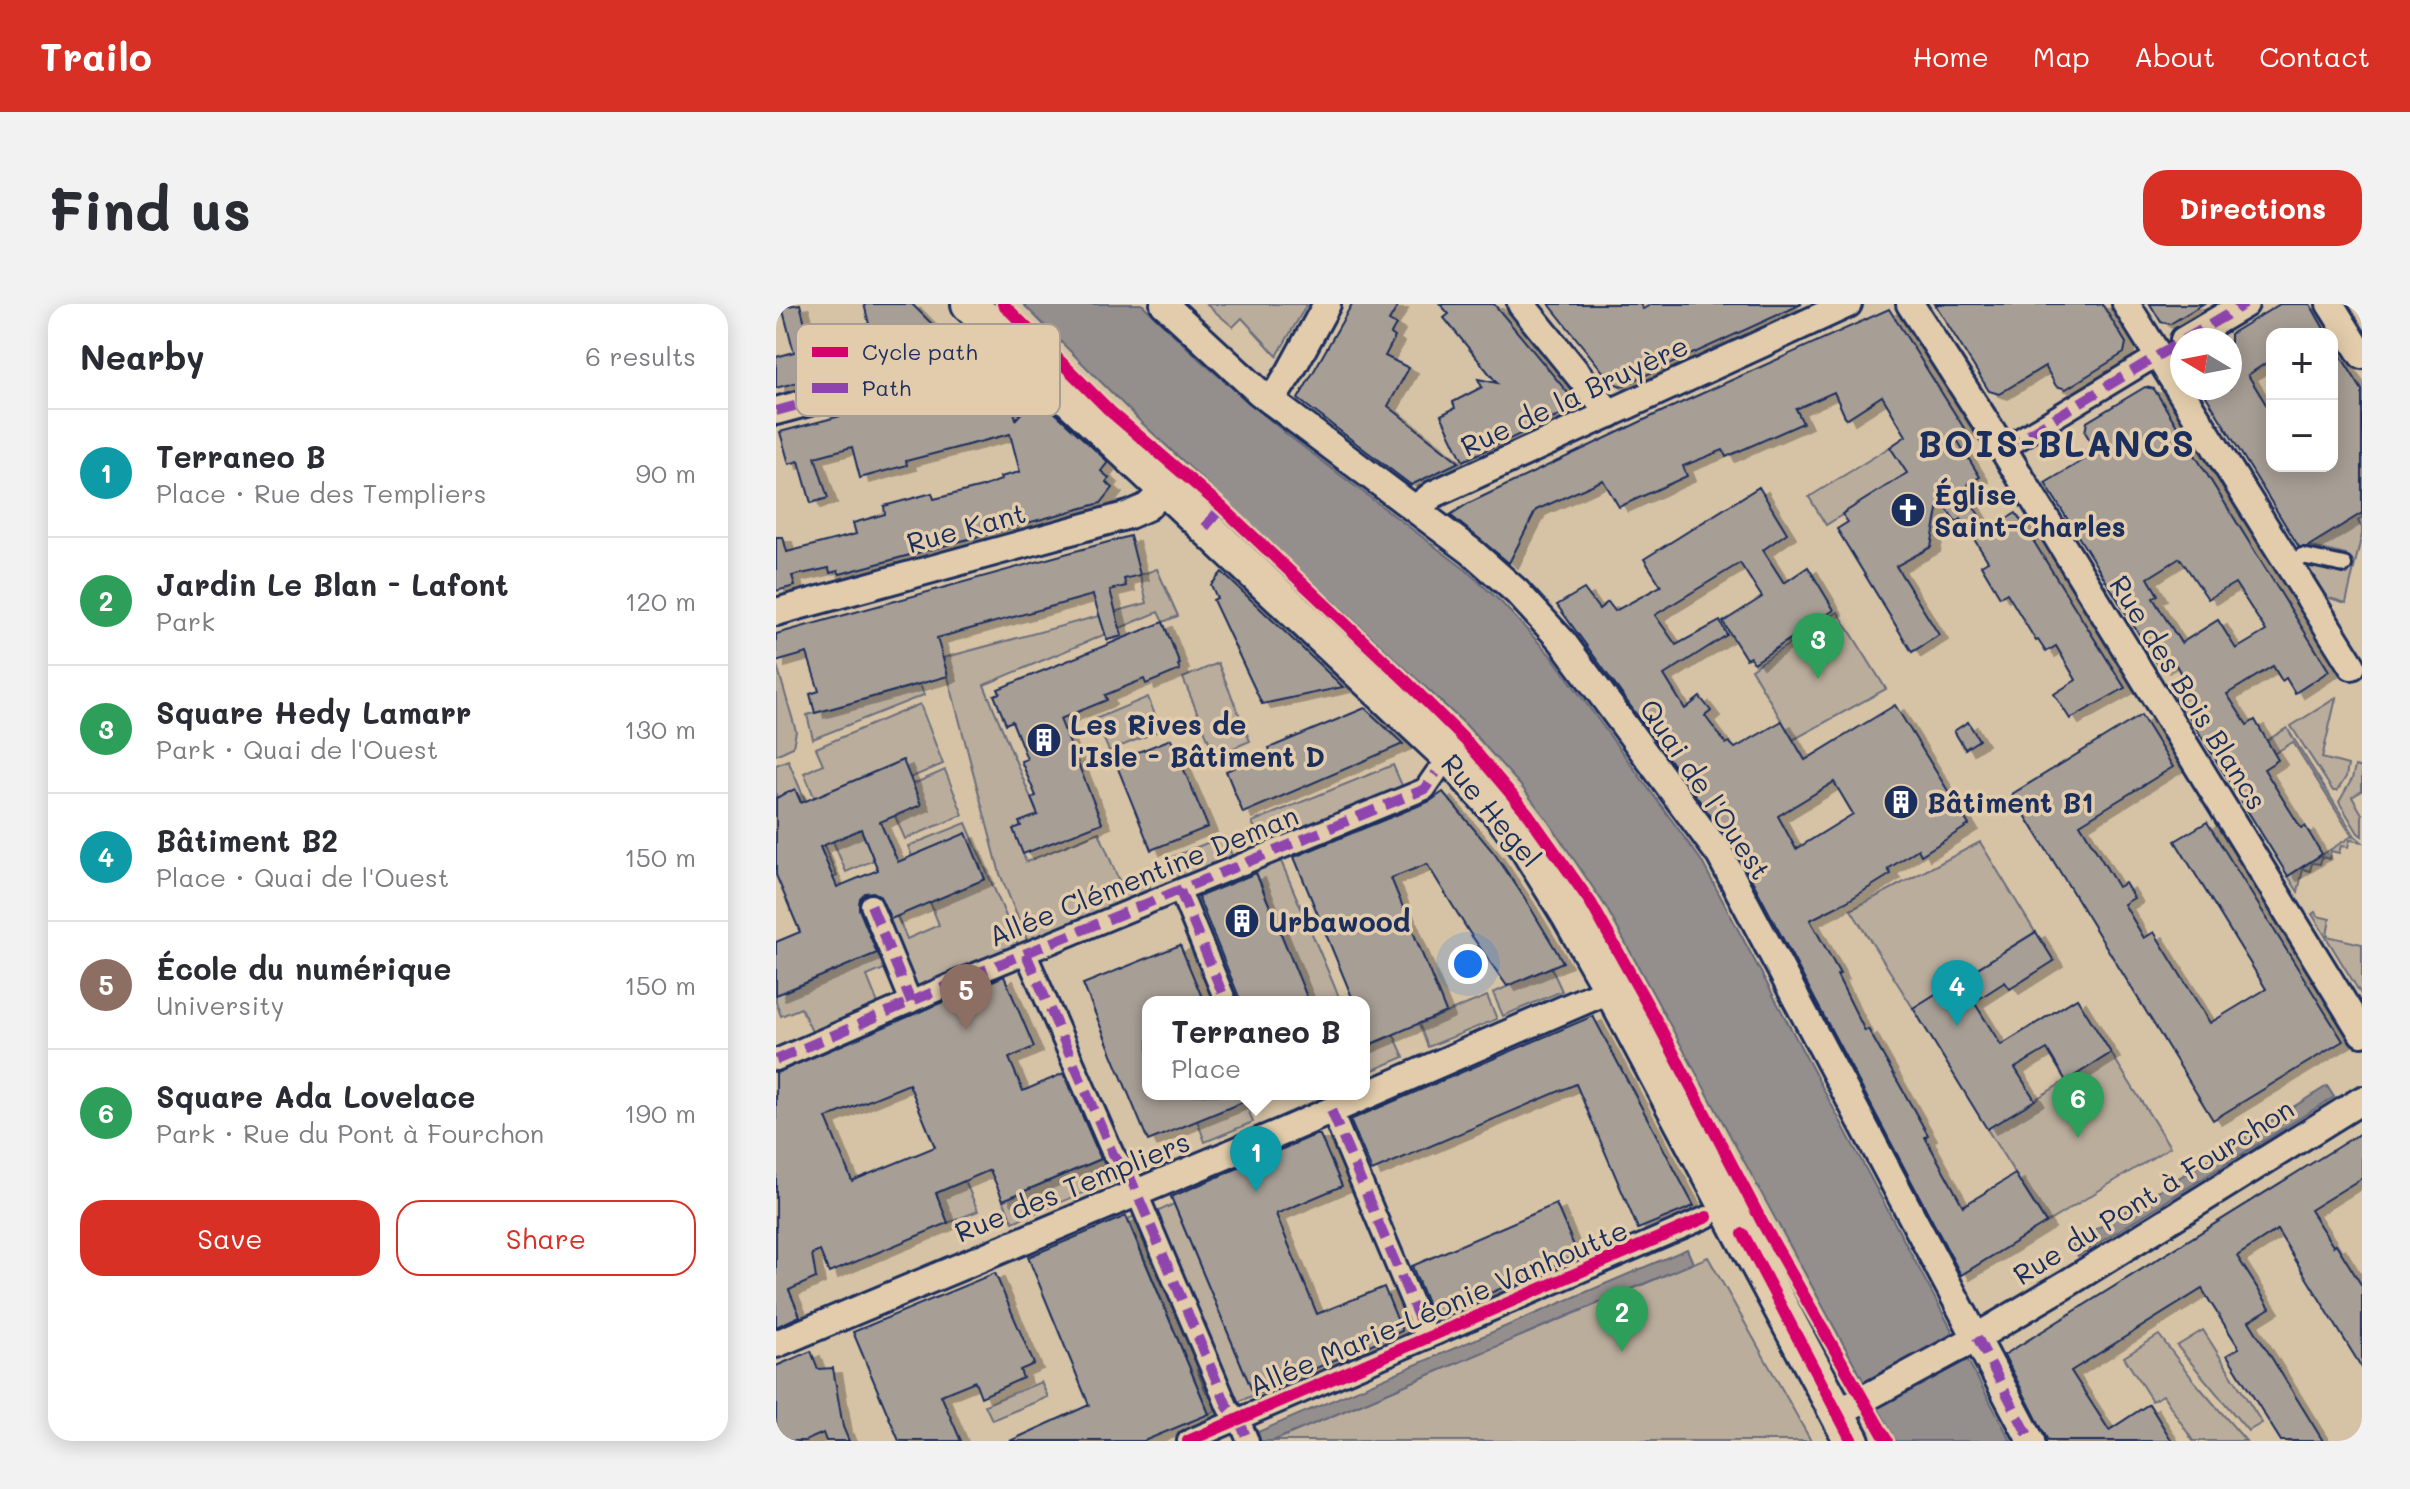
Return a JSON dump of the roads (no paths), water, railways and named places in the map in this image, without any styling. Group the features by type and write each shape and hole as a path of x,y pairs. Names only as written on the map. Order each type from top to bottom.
{"street":[{"name":"Rue Hegel","path":"969,304 991,324"},
{"name":"Quai de l'Ouest","path":"1164,304 1248,384 1416,508 1501,576 1553,630 1720,855 1972,1340 2031,1441"},
{"path":"1271,401 1327,304"},
{"path":"1521,304 1610,414"},
{"name":"Rue de la Bruyère","path":"1416,508 1434,494 1848,304"},
{"name":"Rue des Bois Blancs","path":"1910,304 2003,449 2362,1033"},
{"path":"2126,304 2352,666"},
{"path":"2204,328 2245,304"},
{"path":"2330,304 2362,355"},
{"path":"2003,449 2170,348"},
{"name":"Rue Hegel","path":"1060,390 1450,757 1515,831 1538,864 1611,989 1844,1427"},
{"path":"776,411 796,406"},
{"name":"Rue Kant","path":"776,612 1129,515 1147,507 1165,490"},
{"name":"Allée Clémentine Deman","path":"776,1060 1425,789 1436,773"},
{"path":"1180,891 1224,996"},
{"path":"871,905 911,1002"},
{"path":"1026,954 1113,1154 1130,1177 1228,1408 1244,1433"},
{"name":"Rue des Templiers","path":"1370,1093 1611,989"},
{"name":"Rue des Templiers","path":"776,1344 1037,1244 1137,1194 1354,1100"},
{"name":"Rue du Pont à Fourchon","path":"1844,1427 1868,1396 1972,1340 2068,1283 2362,1100"},
{"path":"1331,1110 1427,1338"},
{"name":"Allée Marie-Léonie Vanhoutte","path":"1188,1441 1244,1433 1427,1338 1707,1217"}],"lane":[{"path":"2289,565 2302,556 2344,565"}],"place":[{"name":"Église Saint-Charles","path":"1908,510"},
{"name":"Square Hedy Lamarr","path":"1818,679"},
{"name":"Les Rives de l'Isle - Bâtiment D","path":"1044,740"},
{"name":"Bâtiment B1","path":"1901,802"},
{"name":"Urbawood","path":"1242,921"},
{"name":"Bâtiment B2","path":"1957,1026"},
{"name":"École du numérique","path":"966,1030"},
{"name":"Square Ada Lovelace","path":"2078,1138"},
{"name":"Terraneo B","path":"1256,1192"},
{"name":"Jardin Le Blan - Lafont","path":"1622,1352"}],"district":[{"name":"BOIS-BLANCS","path":"2057,442"}]}
